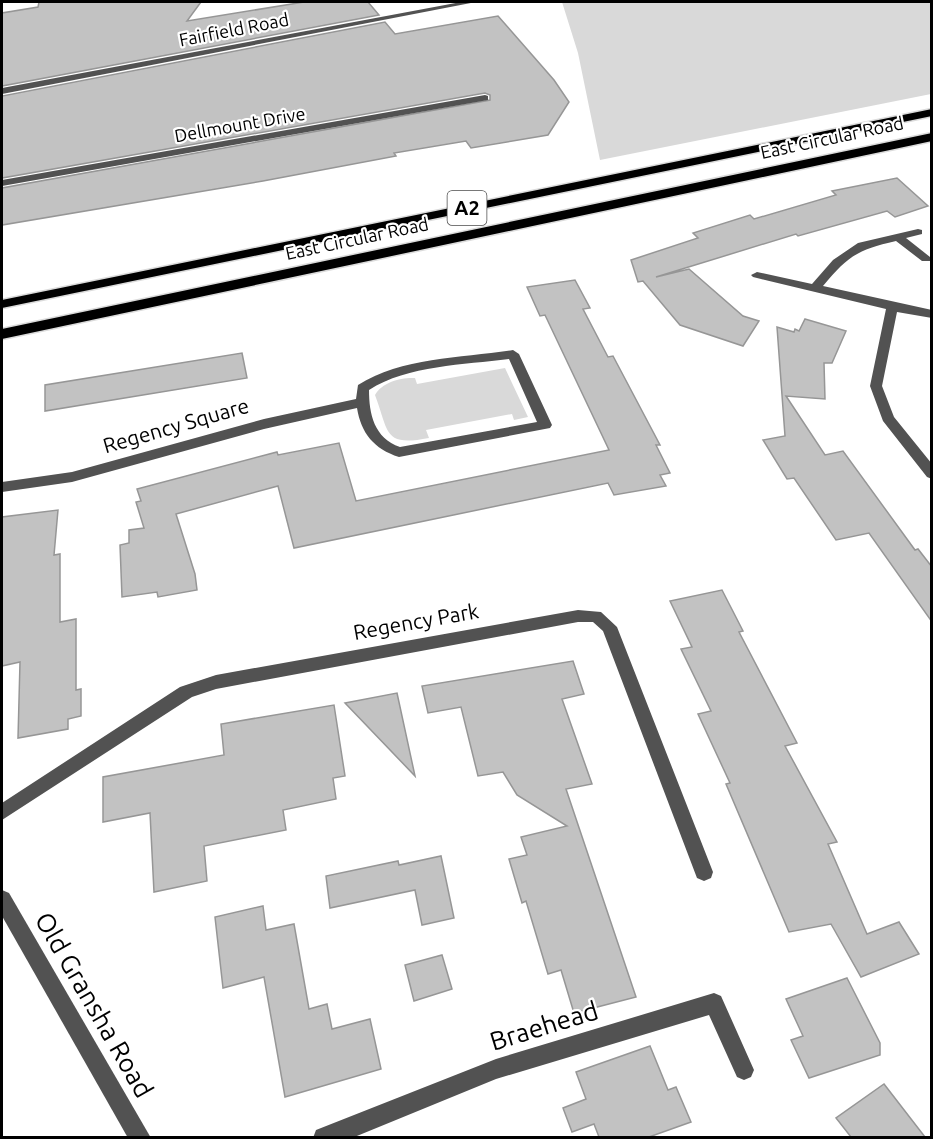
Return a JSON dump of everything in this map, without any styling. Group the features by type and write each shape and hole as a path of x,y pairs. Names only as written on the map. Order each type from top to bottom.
{"highway":[{"name":"East Circular Road","path":"2,304 932,112"},
{"name":"East Circular Road","path":"2,334 932,137"}],"street":[{"name":"Fairfield Road","path":"2,91 472,2"},
{"name":"Dellmount Drive","path":"2,183 485,98"},
{"path":"815,288 837,262 862,245 918,232"},
{"path":"898,237 926,259"},
{"path":"757,275 892,307 932,314"},
{"path":"892,307 876,386 888,418 932,474"},
{"path":"513,354 545,425 399,452 385,449 372,437 362,402 363,388 371,380 396,373 513,354"},
{"name":"Regency Square","path":"2,487 72,477 264,424 362,402"},
{"name":"Regency Park","path":"2,812 186,692 216,682 578,616 596,616 609,627 704,872"},
{"name":"Old Gransha Road","path":"2,899 140,1137"},
{"name":"Braehead","path":"324,1137 496,1069 714,1003 744,1070"}],"shaded area":[{"path":"562,2 931,2 931,94 600,160 578,53"},
{"path":"505,368 528,417 514,420 512,414 426,430 429,438 414,440 395,438 386,427 375,395 387,384 415,378 417,384"}],"building":[{"path":"39,2 201,2 187,21 304,2 368,2 379,15 2,86 2,13 38,7"},
{"path":"498,16 554,80 569,102 548,135 471,148 466,141 394,153 396,156 263,181 2,225 2,188 490,100 490,95 485,93 2,178 2,96 385,22 395,34"},
{"path":"897,178 928,206 895,217 887,211 798,236 796,234 656,277 689,269 743,316 759,321 743,346 680,325 643,281 638,282 631,260 698,238 693,233 750,215 754,219 836,195 832,191"},
{"path":"575,280 590,308 583,309 608,357 613,356 660,445 656,445 670,473 660,475 666,486 614,495 608,483 294,548 278,486 176,514 195,574 197,590 158,597 157,592 122,597 120,545 129,543 129,530 144,528 136,502 141,501 137,489 277,452 278,455 339,443 356,501 609,450 545,315 540,316 527,287"},
{"path":"805,319 846,331 832,363 824,363 825,399 786,396 825,455 843,451 915,550 918,549 932,567 932,622 869,533 836,540 794,478 787,479 763,440 785,436 777,327 794,332 795,329 799,331"},
{"path":"242,353 247,378 45,411 45,385"},
{"path":"58,510 54,555 60,554 60,622 76,619 76,690 81,689 81,716 68,719 68,729 18,738 20,662 2,666 2,517"},
{"path":"722,590 743,631 739,632 797,743 785,746 837,842 828,844 867,934 899,922 919,954 861,977 831,924 789,932 726,784 730,783 698,714 711,711 681,649 692,647 670,601"},
{"path":"573,661 584,694 562,699 592,784 566,789 636,997 574,1013 561,970 548,974 526,901 522,903 509,859 527,855 521,837 567,826 517,795 503,772 478,776 461,707 428,713 422,686"},
{"path":"397,693 415,776 345,703"},
{"path":"334,705 345,776 333,778 336,799 283,810 286,830 204,846 207,881 154,892 150,813 103,822 103,777 224,755 221,724"},
{"path":"441,856 454,918 422,925 415,890 330,908 326,876 398,861 399,865"},
{"path":"263,906 266,930 294,924 309,1009 327,1004 332,1029 370,1019 381,1069 285,1097 264,977 223,988 215,917"},
{"path":"442,955 452,989 414,1001 405,965"},
{"path":"847,978 880,1043 880,1055 809,1078 791,1040 803,1036 786,999"},
{"path":"650,1046 668,1090 676,1087 691,1122 649,1137 599,1137 594,1124 572,1132 563,1108 586,1099 576,1072"},
{"path":"884,1084 925,1137 851,1137 836,1118"}]}
